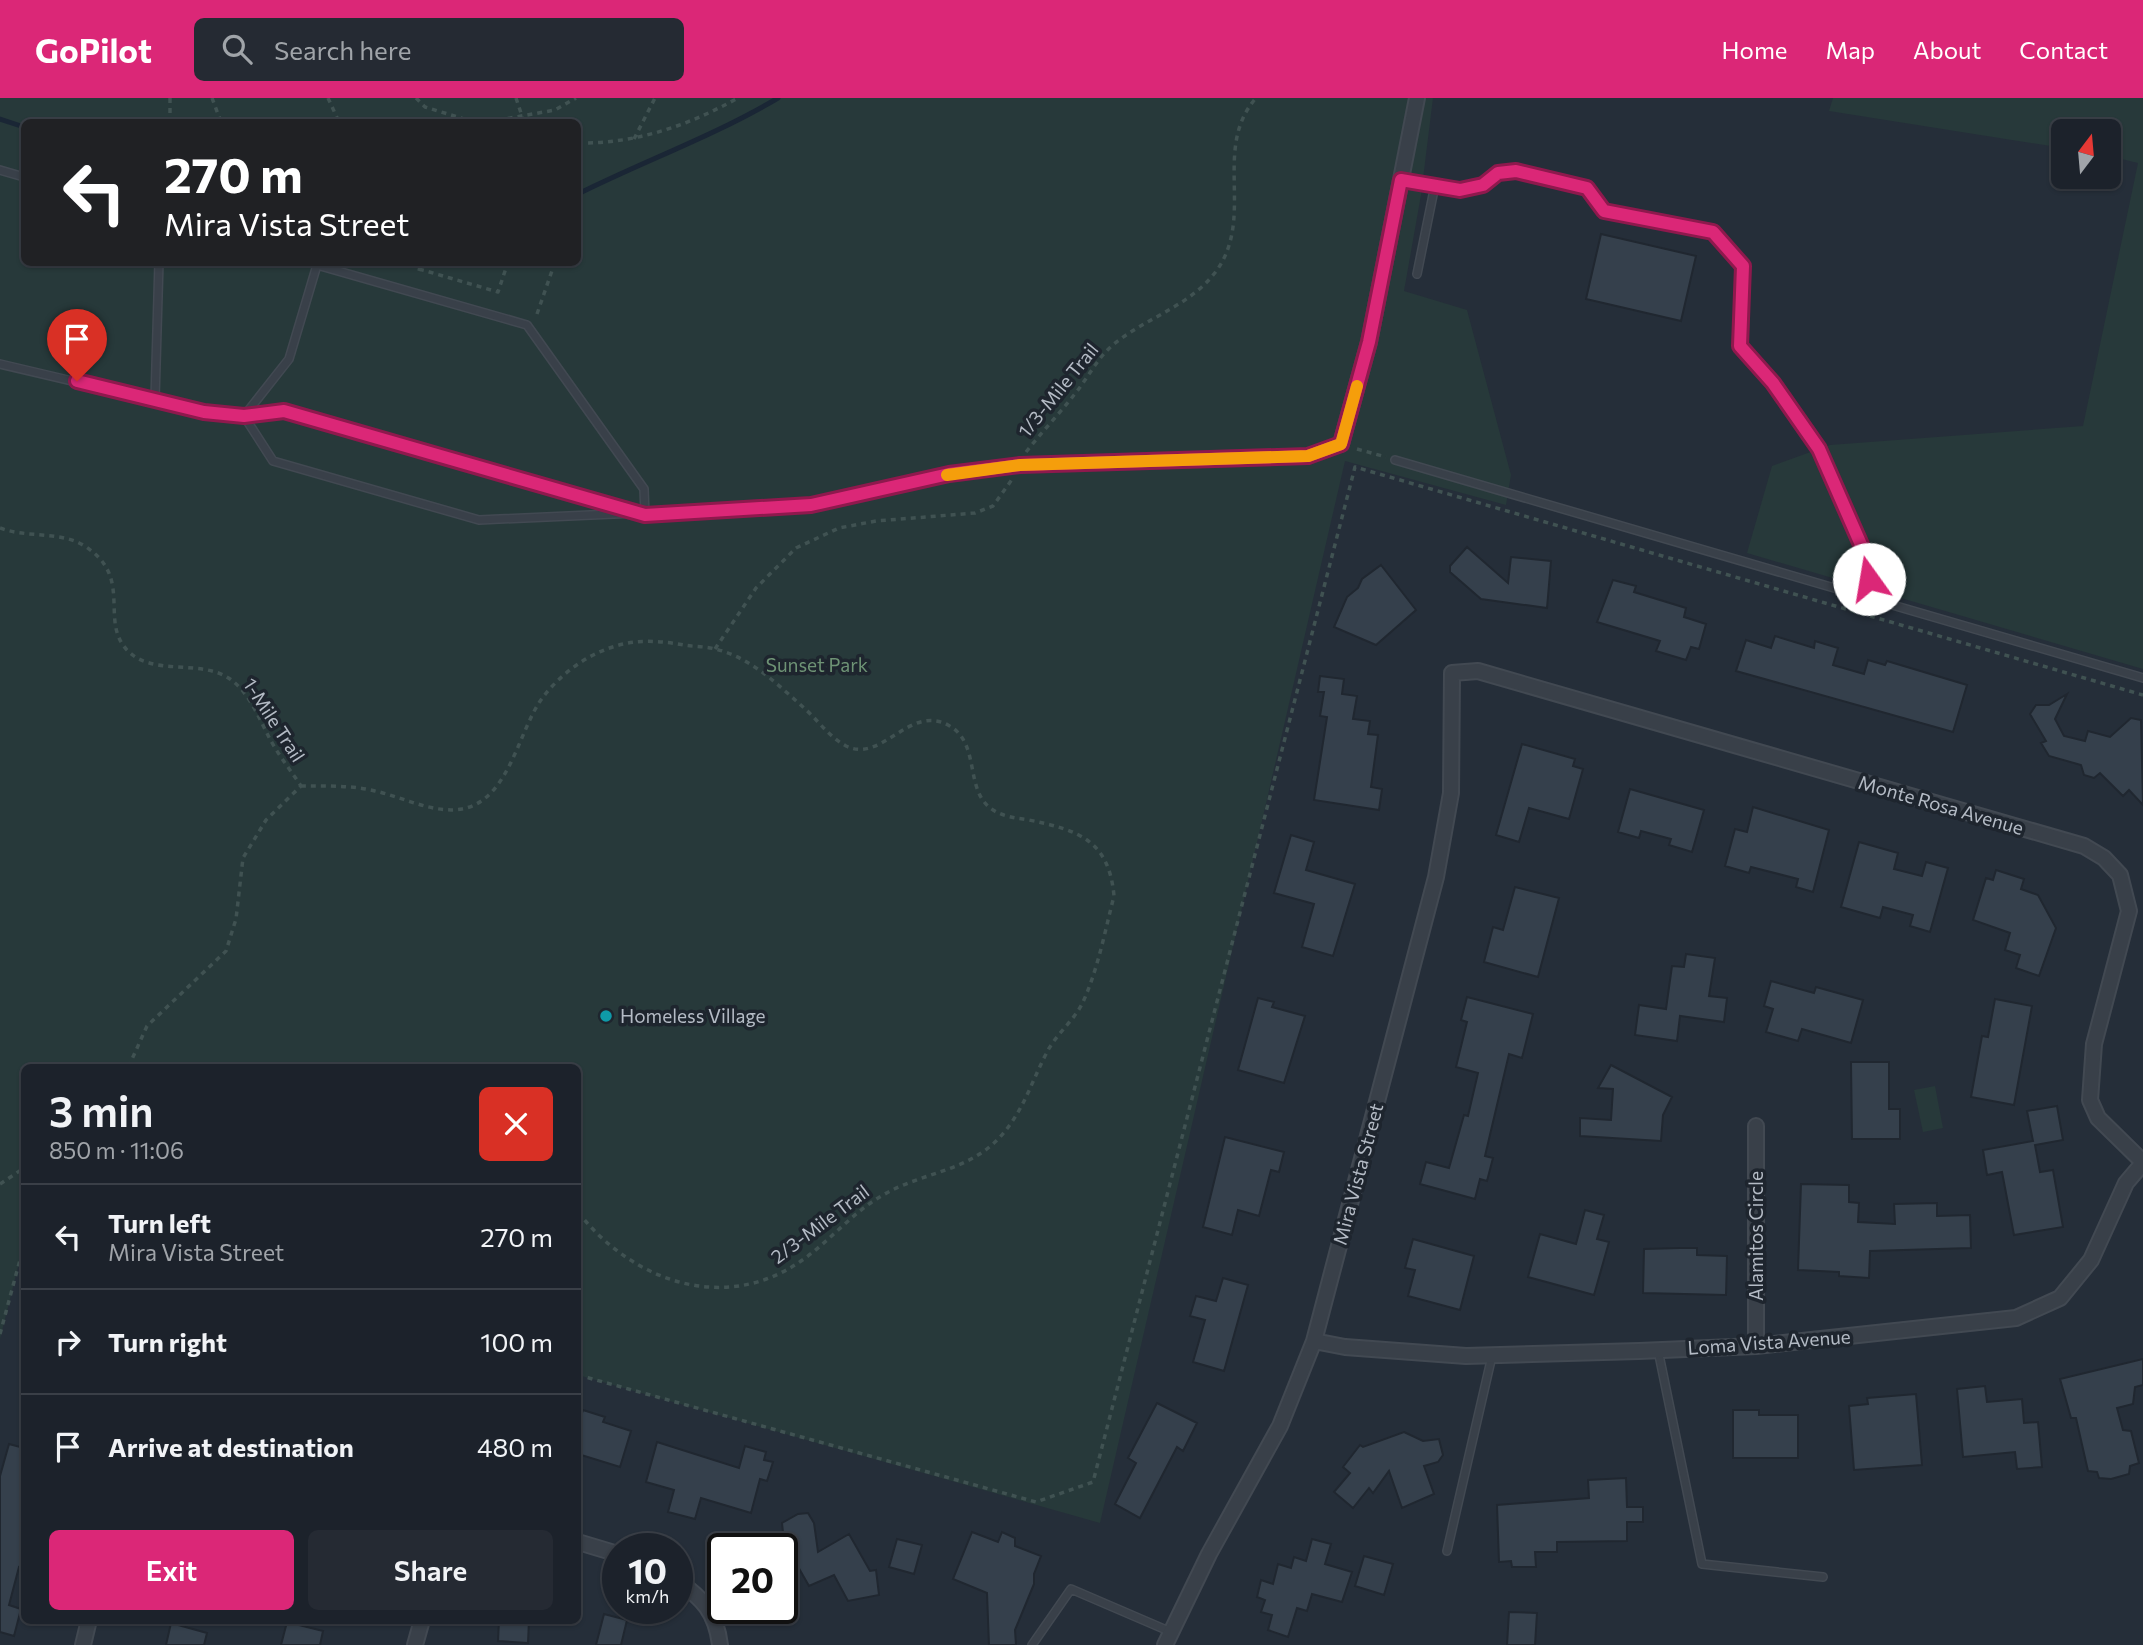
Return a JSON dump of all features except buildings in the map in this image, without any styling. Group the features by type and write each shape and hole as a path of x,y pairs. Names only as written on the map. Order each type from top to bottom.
{"street":[{"path":"1341,444 1369,342 1417,98"},
{"name":"Monte Rosa Avenue","path":"1452,673 1478,671 2084,846 2105,858 2125,887 2129,911 2094,1044 2090,1100 2098,1118 2143,1163"},
{"name":"Mira Vista Street","path":"1168,1639 1209,1554 1280,1426 1314,1342 1436,877 1451,793 1452,673"},
{"name":"Alamitos Circle","path":"1756,1126 1756,1346"},
{"name":"Loma Vista Avenue","path":"1314,1342 1345,1347 1492,1355 1756,1346 2016,1318 2060,1298 2091,1260 2126,1183 2143,1163"},
{"path":"581,1543 602,1549"},
{"path":"693,1592 704,1600 719,1630 720,1645"},
{"path":"83,1645 88,1624"},
{"path":"415,1645 421,1624"}],"lane":[{"path":"0,170 21,176"},
{"path":"1401,180 1460,190 1483,185 1498,173 1516,171 1587,188 1604,211 1713,232 1743,266 1740,346 1773,383 1819,449 1866,556 1871,601"},
{"path":"1417,274 1435,185"},
{"path":"155,398 159,266"},
{"path":"244,416 289,359 317,266"},
{"path":"320,266 527,325 644,489 645,515"},
{"path":"0,364 155,398 204,412 244,416 284,411 645,515"},
{"path":"244,416 273,461 479,520 645,515 811,505 949,474 1020,465 1308,456 1341,444"},
{"path":"1395,460 1871,601 2143,678"},
{"path":"1658,1349 1702,1564 1823,1577"},
{"path":"1447,1550 1492,1355"},
{"path":"1032,1645 1071,1589 1168,1639"}],"path":[{"path":"170,98 170,119"},
{"path":"212,98 220,119"},
{"path":"328,98 338,119"},
{"path":"415,98 425,107 464,119"},
{"path":"516,98 522,117"},
{"path":"508,119 555,110 576,98"},
{"path":"634,139 655,98"},
{"path":"581,144 615,144 676,128 738,98"},
{"name":"1/3-Mile Trail","path":"715,649 756,588 796,548 817,536 876,521 965,514 993,506 1006,491 1027,452 1111,346 1177,306 1202,287 1217,269 1226,252 1236,215 1233,147 1236,132 1242,117 1256,98"},
{"path":"420,266 419,270 498,292 507,266"},
{"path":"537,314 554,266"},
{"path":"1341,444 1395,460"},
{"path":"581,1376 1036,1503 1093,1482 1354,467 2143,695"},
{"name":"1-Mile Trail","path":"0,528 81,544 95,554 107,567 114,585 119,640 129,653 145,661 206,670 231,680 250,702 301,786 266,820 243,858 236,919 226,951 147,1026 130,1064"},
{"name":"2/3-Mile Trail","path":"301,786 374,790 429,807 453,810 466,808 490,795 511,762 543,698 562,676 587,658 616,646 649,641 715,649 747,662 770,677 832,736 858,750 871,748 921,720 947,724 964,738 979,794 985,804 1003,816 1062,828 1089,841 1101,852 1109,868 1114,896 1082,1004 1048,1049 1023,1106 999,1139 957,1168 914,1181 871,1202 791,1267 774,1276 740,1286 694,1286 661,1277 635,1265 613,1250 581,1215"},
{"path":"0,1184 21,1170"},
{"path":"0,1334 21,1256"}],"green space":[{"name":"Sunset Park","path":"0,98 1433,98 1421,195 1404,291 1467,310 1511,475 1506,505 1345,461 1100,1523 581,1376 581,1064 21,1064 21,1255 0,1339"},
{"path":"1833,98 2143,98 2143,669 1747,553 1772,466 1830,445 2083,426 2138,163 2121,159 2121,119 2051,119 2051,146 1829,111"},
{"path":"1935,1086 1943,1128 1923,1132 1914,1090"}],"waterway":[{"path":"581,193 754,112 778,98"},
{"path":"0,119 21,126"}],"slow traffic":[{"path":"947,475 1020,465 1308,456 1341,444 1357,386"}],"place":[{"name":"Homeless Village","path":"606,1016"}],"route":[{"path":"77,381 204,412 244,416 284,411 645,515 811,505 949,474 1020,465 1308,456 1341,444 1369,342 1401,180 1460,190 1483,185 1498,173 1516,171 1587,188 1604,211 1713,232 1743,266 1740,346 1773,383 1819,449 1866,556 1869,579"}]}
